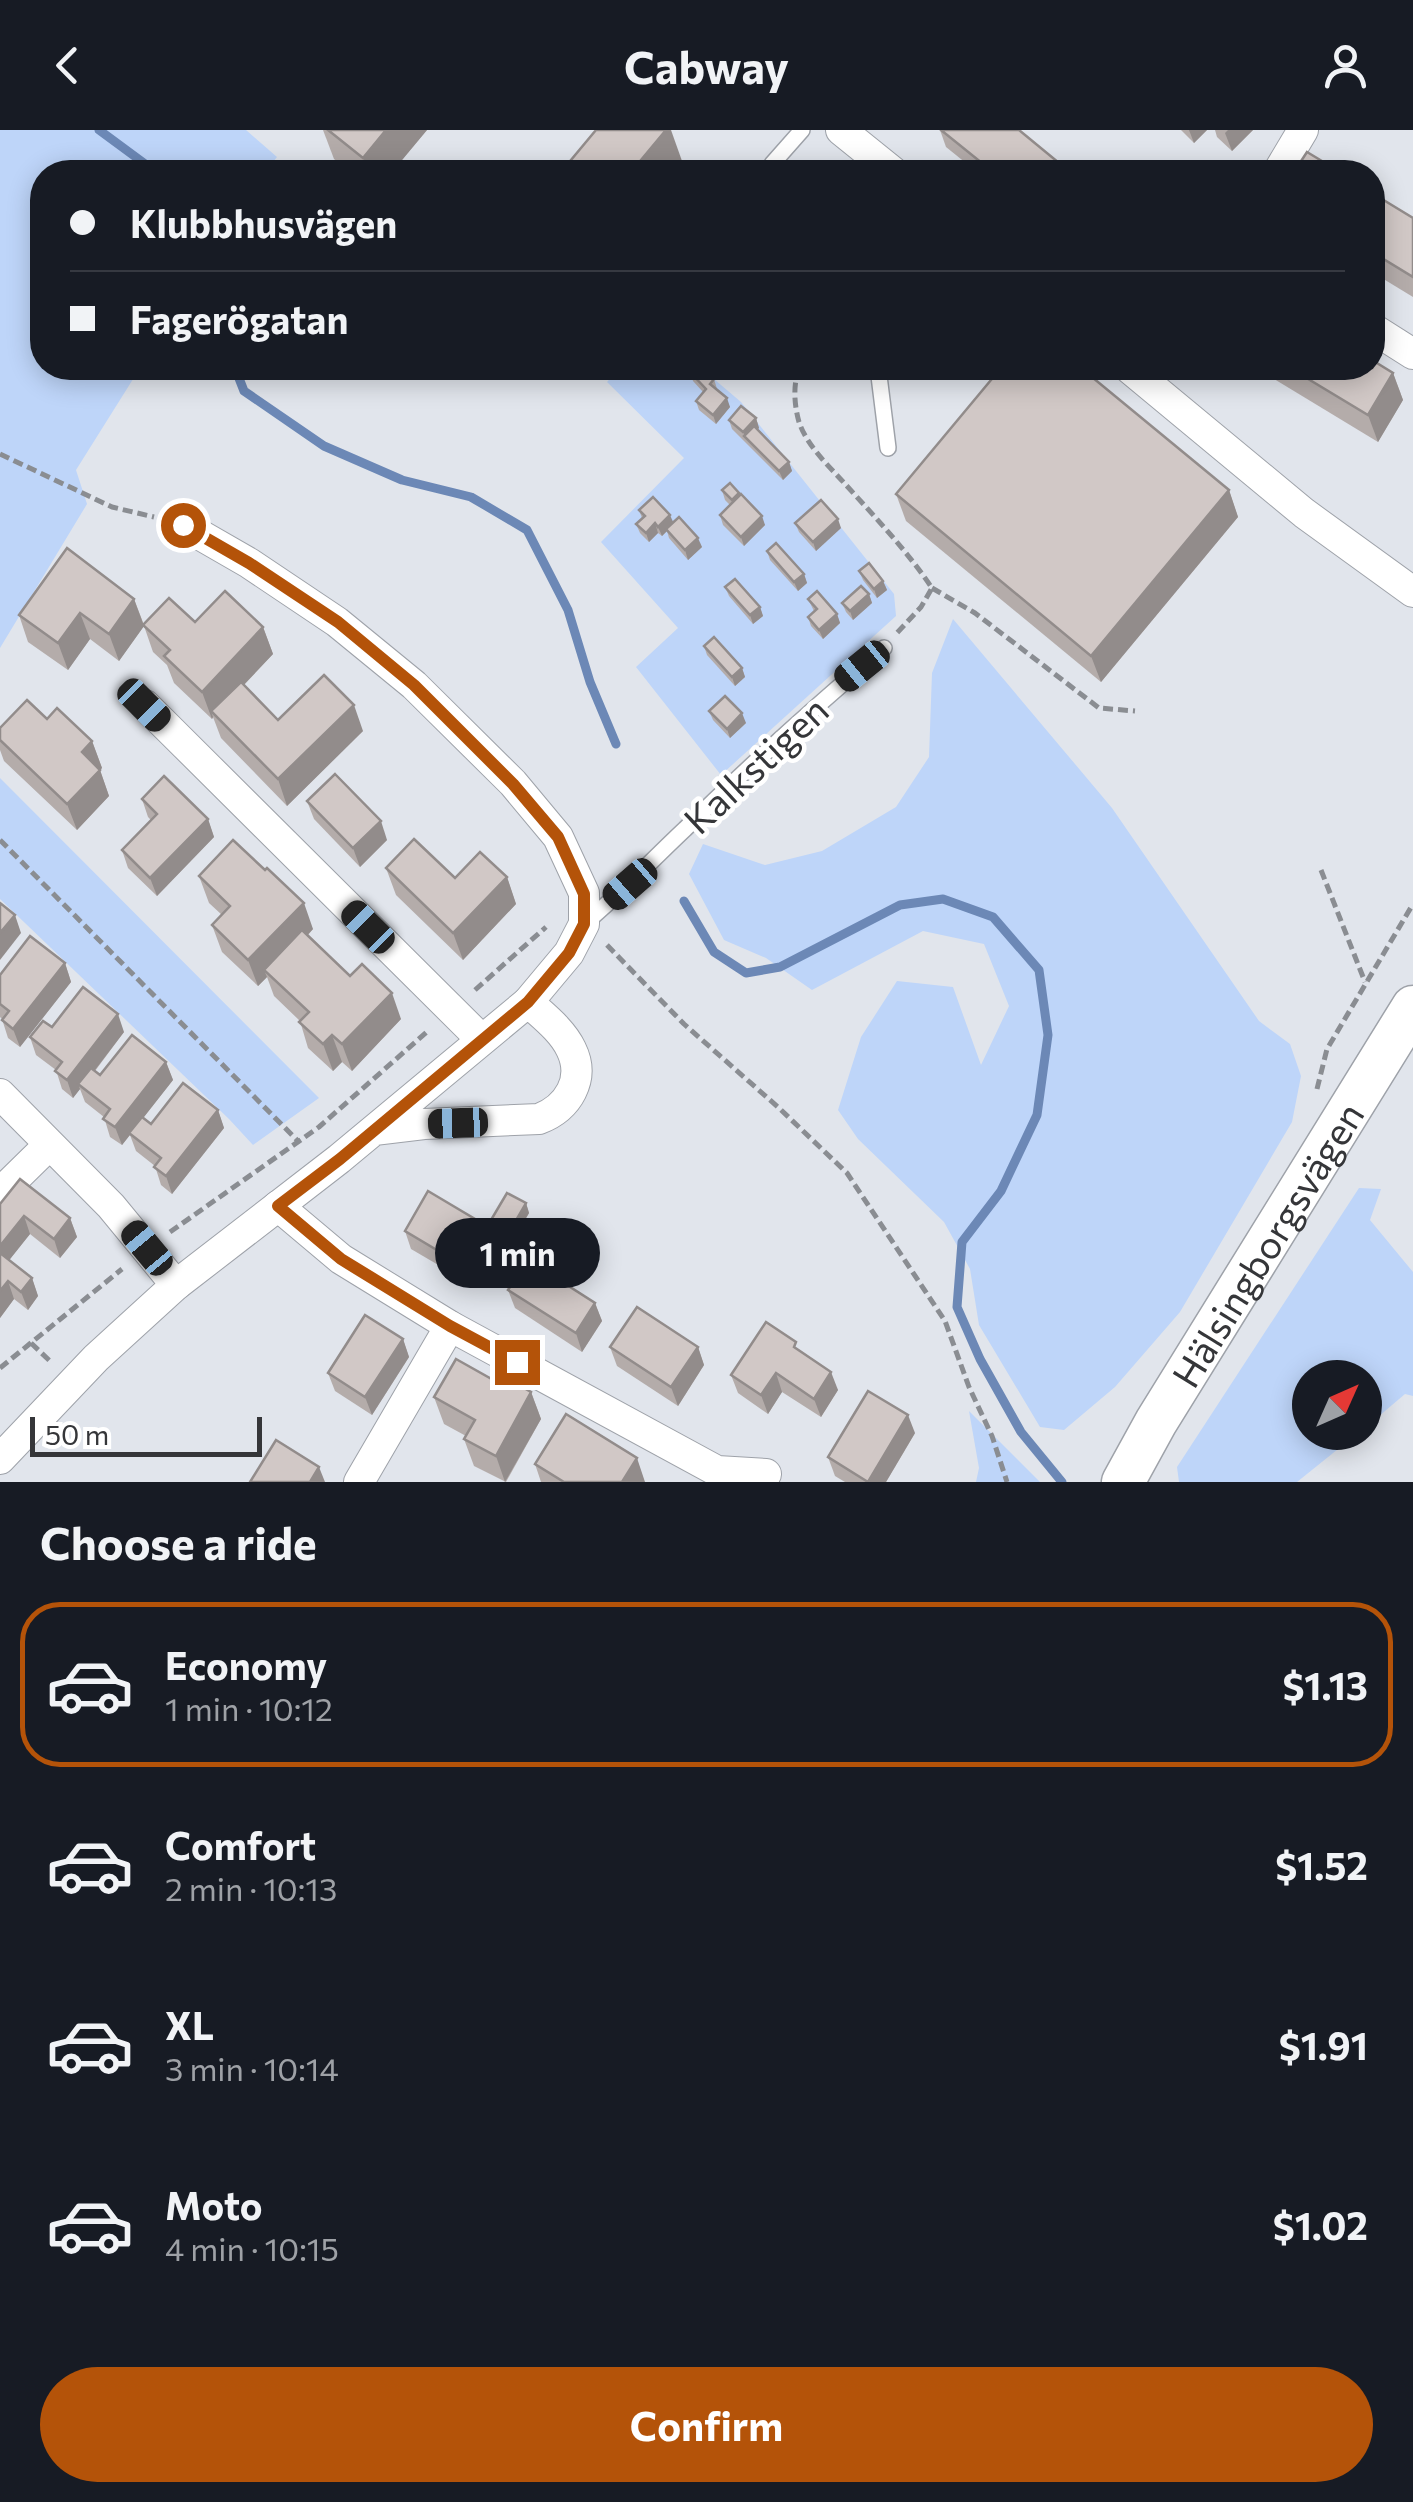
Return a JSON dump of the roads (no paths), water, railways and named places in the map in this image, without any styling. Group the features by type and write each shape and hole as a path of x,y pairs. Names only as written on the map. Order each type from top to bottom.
{"main road":[{"name":"Hälsingborgsvägen","path":"1123,1482 1156,1422 1413,1007"}],"street":[{"path":"842,130 878,160"},
{"path":"1285,160 1303,130"},
{"path":"1385,336 1413,354"},
{"path":"1161,380 1304,513 1413,592"},
{"path":"0,1460 96,1358 176,1285 374,1130 528,1002 569,953 584,909 558,837 513,784 414,685 338,622 183,525"},
{"path":"144,705 481,1039"},
{"path":"374,1130 540,1120 552,1114 571,1093 575,1061 562,1036 528,1002"},
{"path":"0,1094 111,1206 176,1285"},
{"path":"0,1193 50,1144"},
{"path":"278,1206 341,1259 450,1326 718,1471 766,1474"},
{"path":"358,1482 450,1326"}],"lane":[{"path":"776,160 802,130"},
{"path":"880,380 888,448"},
{"name":"Kalkstigen","path":"584,909 630,884 824,698 884,648"}],"waterway":[{"path":"99,130 140,160"},
{"path":"240,380 244,391 324,446 402,480 471,497 527,530 568,610 590,682 616,744"},
{"path":"684,901 714,952 746,973 780,967 900,905 943,899 993,917 1039,970 1048,1035 1037,1115 1001,1191 962,1242 957,1307 980,1359 1021,1432 1062,1482"}]}
